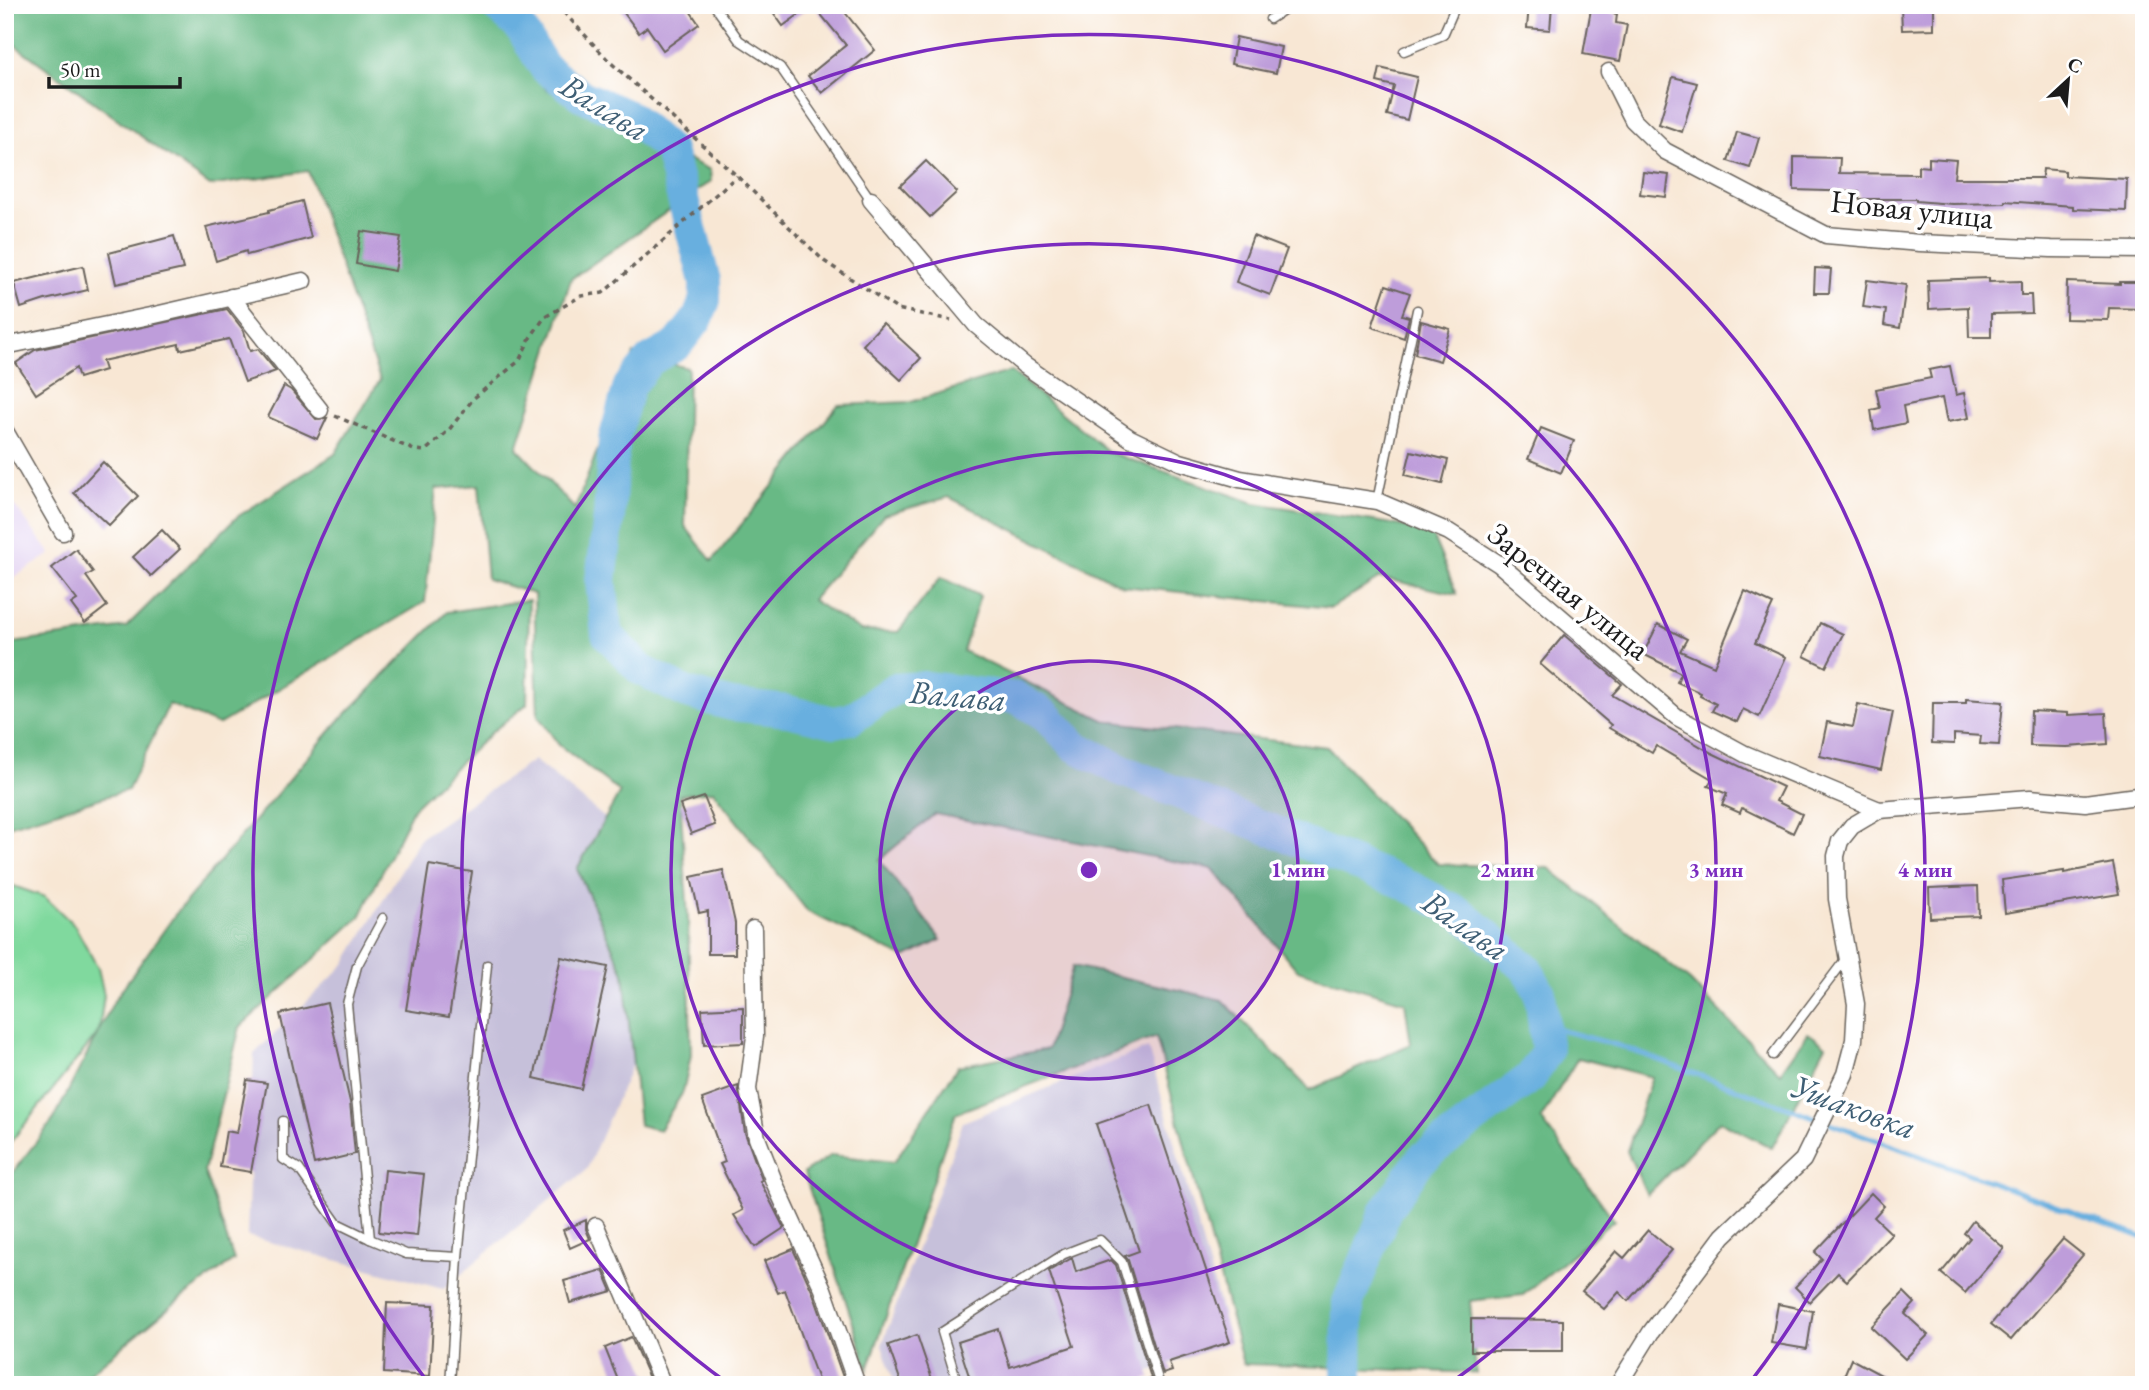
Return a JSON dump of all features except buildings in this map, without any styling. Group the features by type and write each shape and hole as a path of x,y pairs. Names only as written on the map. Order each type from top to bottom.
{"street":[{"name":"Новая улица","path":"1609,72 1633,120 1665,150 1826,235 1920,243 2144,250"},
{"name":"Заречная улица","path":"871,200 976,325 1024,366 1130,438 1180,461 1240,479 1377,500 1449,532 1499,564 1677,717 1745,754 1879,810 2030,797 2085,803 2144,795"},
{"path":"5,346 303,281"},
{"path":"231,298 320,410"},
{"path":"5,431 63,533"},
{"path":"1618,1385 1651,1332 1723,1237 1803,1160 1844,1074 1854,1040 1856,1004 1837,899 1836,856 1840,841 1852,826 1879,810"},
{"path":"753,929 755,1036 748,1089 757,1138 823,1289 857,1385"},
{"path":"596,1226 663,1385"}],"lane":[{"path":"714,5 739,40 779,67 871,200"},
{"path":"1270,19 1291,5"},
{"path":"1404,51 1443,35 1456,5"},
{"path":"1377,500 1417,310"},
{"path":"370,1239 347,1004 358,966 383,918"},
{"path":"1773,1055 1848,955"},
{"path":"450,1385 458,1257 487,965"},
{"path":"283,1121 283,1159 299,1169 337,1223 406,1254 458,1257"},
{"path":"958,1385 942,1332 1064,1254 1100,1240 1122,1262 1158,1379"}],"path":[{"path":"557,5 609,61 737,176 824,261 897,309 976,325"},
{"path":"320,410 366,427 414,450 425,451 448,431 474,398 519,361 530,338 545,317 581,296 603,293 737,176"}],"shaded area":[{"path":"5,493 51,554 5,583"},
{"path":"534,760 656,860 642,1041 587,1169 443,1289 247,1236 254,1054 345,964 420,838"},
{"path":"1148,1048 1230,1342 1113,1385 895,1385 882,1345 963,1122"}],"green space":[{"path":"5,5 476,5 500,21 546,89 710,170 711,181 571,279 517,448 575,509 634,354 688,368 685,526 712,561 838,405 911,402 1011,371 1109,452 1254,503 1431,532 1457,594 1380,578 1331,608 1123,586 949,497 884,515 812,600 861,631 898,632 941,577 980,596 963,651 1106,721 1327,747 1438,864 1549,868 1690,981 1780,1073 1808,1033 1826,1045 1772,1148 1720,1121 1647,1195 1627,1151 1652,1077 1578,1058 1541,1119 1614,1220 1523,1295 1470,1301 1476,1373 1243,1364 1156,1037 956,1113 868,1369 804,1173 831,1155 894,1162 958,1066 1048,1049 1073,966 1222,1000 1310,1090 1411,1044 1405,1002 1297,970 1213,869 935,814 879,860 941,940 905,958 808,912 713,791 680,795 688,918 691,1055 683,1092 659,1130 639,1125 624,973 577,869 620,792 559,745 538,716 534,594 487,579 479,485 436,489 425,602 218,725 169,704 128,790 5,827 5,644 126,627 237,517 335,454 380,380 308,171 210,186 5,38"},
{"path":"529,600 527,704 492,732 414,807 360,917 240,1027 204,1171 234,1260 179,1300 75,1385 5,1385 5,1182 54,1119 115,999 177,912 337,723 447,612"},
{"path":"5,883 45,897 75,926 98,968 104,995 99,1032 5,1149"}],"waterway":[{"name":"Валава","path":"495,5 520,27 545,68 582,96 631,117 670,151 705,281 705,300 698,318 677,345 650,360 629,386 614,440 609,517 601,580 607,634 641,670 687,693 732,705 788,711 834,722 851,719 894,689 925,687 1017,698 1047,716 1075,746 1121,770 1403,883 1462,914 1527,969 1540,993 1547,1051 1531,1077 1421,1159 1386,1210 1348,1302 1347,1385"},
{"name":"Ушаковка","path":"1545,1026 1620,1046 2144,1238"}]}
